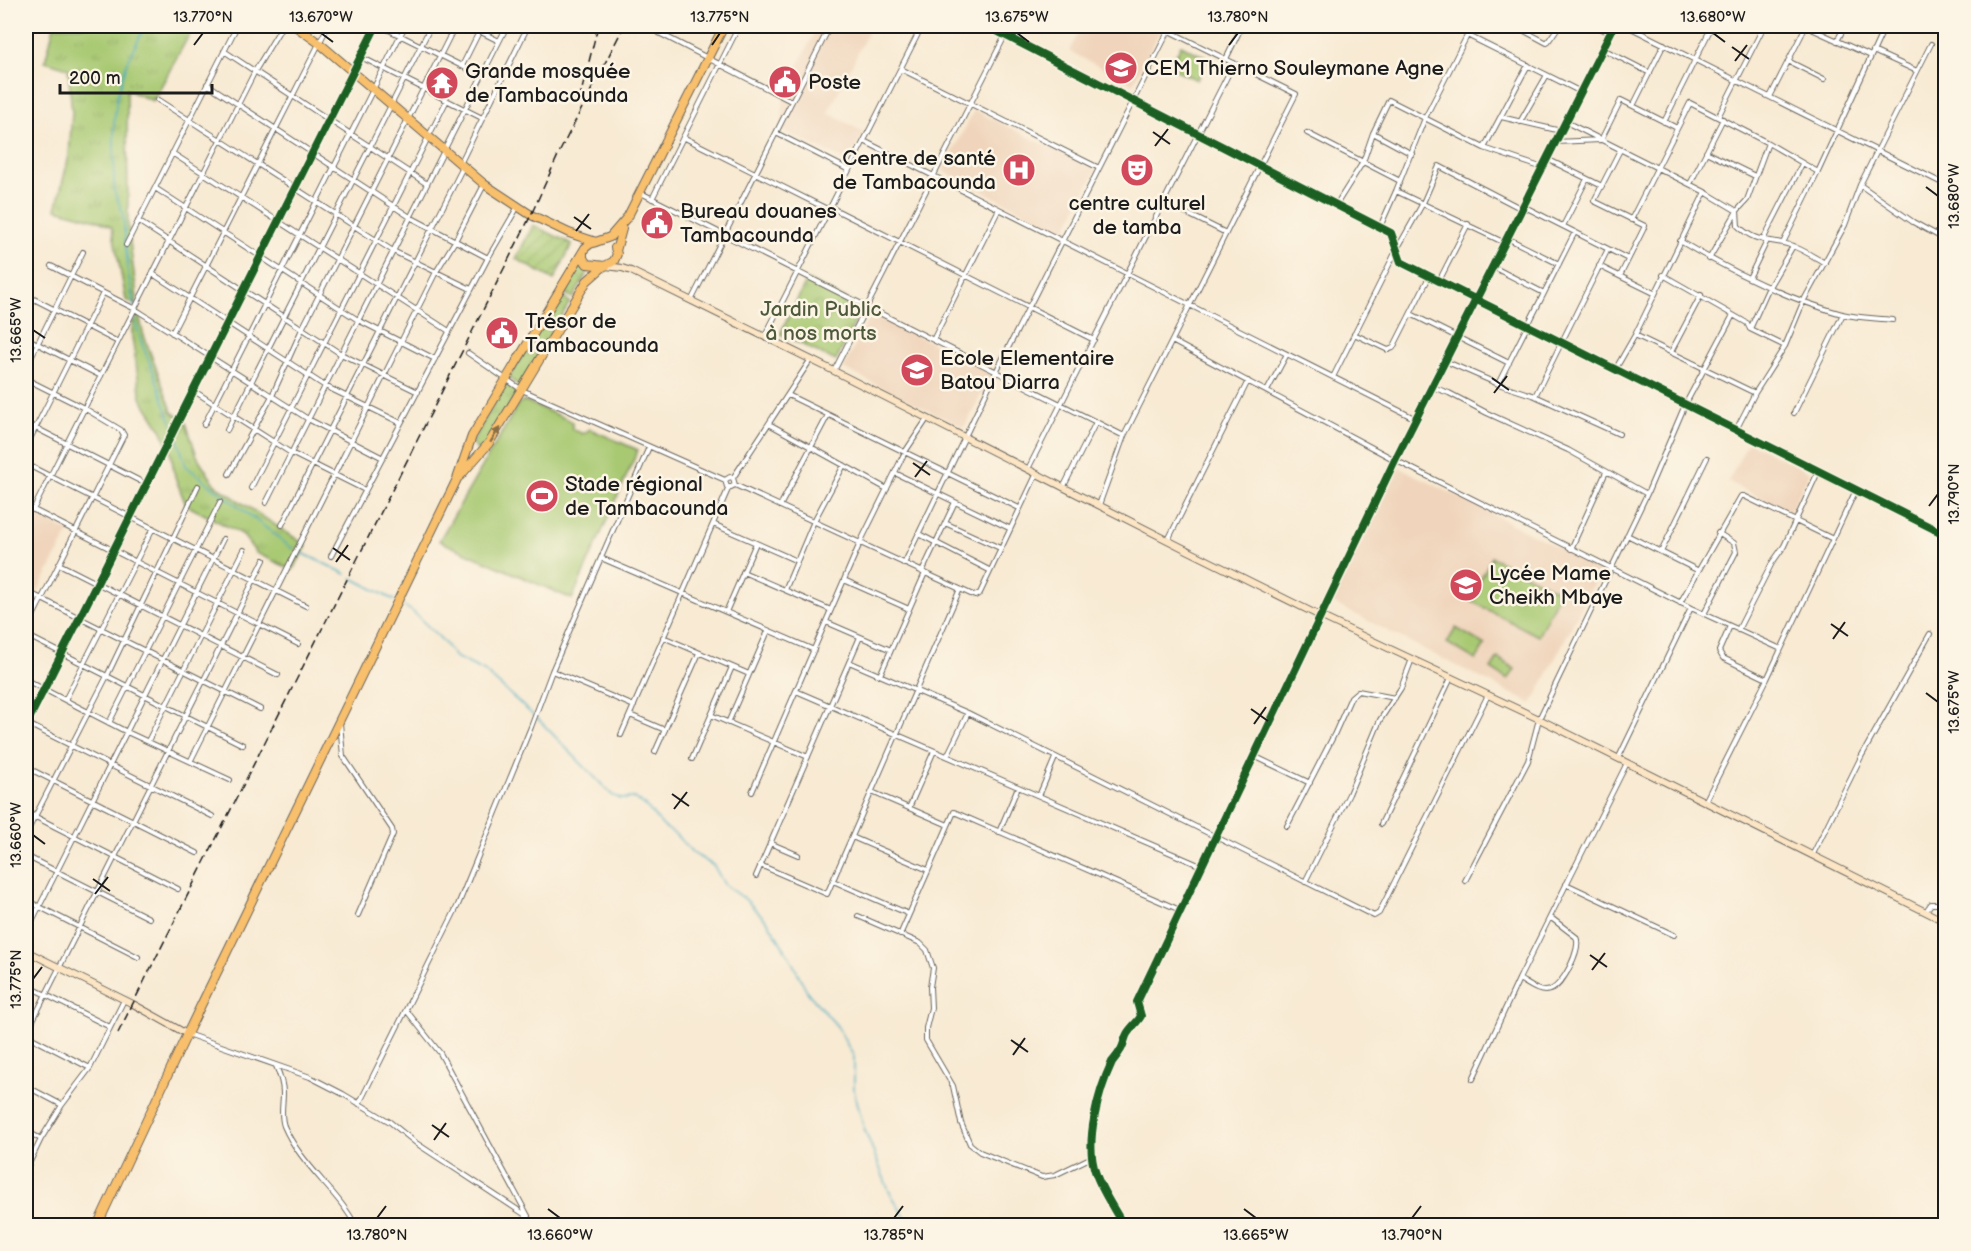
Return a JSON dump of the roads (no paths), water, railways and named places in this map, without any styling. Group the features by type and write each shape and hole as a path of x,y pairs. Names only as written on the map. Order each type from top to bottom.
{"highway":[{"path":"296,26 484,184 518,207 569,233 598,243 609,243 616,253"},
{"path":"457,479 485,449 587,280 614,261 620,236 629,215 724,26"},
{"path":"97,1226 187,1034 457,479 469,441 587,246 615,234 629,215"},
{"path":"569,233 583,252 583,258 587,264 604,266"}],"main road":[{"path":"26,723 376,26"},
{"path":"616,253 620,261 631,271"},
{"path":"604,266 631,271 765,336 1036,475 1320,616 1488,694 1946,922"},
{"path":"26,951 187,1034"}],"street":[{"path":"126,245 237,26"},
{"path":"33,510 238,104 282,26"},
{"path":"172,333 328,26"},
{"path":"381,26 482,76"},
{"path":"204,425 405,26"},
{"path":"227,430 430,26"},
{"path":"229,474 272,396 302,329 455,26"},
{"path":"469,26 499,41"},
{"path":"462,66 482,26"},
{"path":"266,503 507,26"},
{"path":"282,525 415,262 528,26"},
{"path":"652,199 739,26"},
{"path":"814,26 827,32"},
{"path":"691,301 830,26"},
{"path":"765,336 922,26"},
{"path":"987,26 1391,233 1401,262 1946,535"},
{"path":"834,371 1010,26"},
{"path":"1099,505 1124,436 1296,94 1170,28 1159,26"},
{"path":"1226,59 1241,28 1236,26"},
{"path":"1380,227 1425,118 1472,26"},
{"path":"1516,26 1547,42 1558,26"},
{"path":"1596,26 1610,33"},
{"path":"1126,1226 1122,1223 1096,1174 1092,1157 1097,1103 1113,1061 1122,1050 1125,1037 1141,1016 1137,1002 1395,460 1614,26"},
{"path":"1627,26 1946,185"},
{"path":"1664,122 1712,26"},
{"path":"1718,117 1764,26"},
{"path":"1770,97 1805,26 1917,71"},
{"path":"1837,40 1845,26"},
{"path":"1783,243 1885,26"},
{"path":"904,564 996,372 1170,28"},
{"path":"659,33 792,102"},
{"path":"1467,35 1581,92"},
{"path":"1633,106 1664,44"},
{"path":"1736,430 1755,393 1785,346 1804,300 1845,225 1860,185 1931,44"},
{"path":"1603,49 1650,73"},
{"path":"224,51 427,184"},
{"path":"361,57 482,118"},
{"path":"1788,61 1824,79"},
{"path":"1028,470 1234,63"},
{"path":"1484,148 1528,65"},
{"path":"901,69 1099,168"},
{"path":"1520,122 1547,75"},
{"path":"207,84 410,217 488,258"},
{"path":"158,100 393,251 471,290"},
{"path":"251,488 447,100"},
{"path":"1336,205 1363,162 1373,133 1389,100 1484,148 1543,168"},
{"path":"1601,140 1621,100 1677,128"},
{"path":"1631,220 1690,103 1768,143 1818,172"},
{"path":"1500,117 1561,131"},
{"path":"1690,184 1723,119"},
{"path":"1566,122 1737,210"},
{"path":"776,133 849,170"},
{"path":"1307,133 1400,181"},
{"path":"1373,133 1412,154"},
{"path":"683,137 900,242 1094,340"},
{"path":"1555,142 1601,140"},
{"path":"864,141 1416,419"},
{"path":"1709,259 1737,210 1747,200 1768,143"},
{"path":"1620,150 1594,201 1645,226 1620,276"},
{"path":"1706,152 1755,176"},
{"path":"172,153 449,331"},
{"path":"1547,159 1602,186"},
{"path":"1749,278 1802,164"},
{"path":"1333,377 1396,250 1423,204 1439,166 1629,259"},
{"path":"1563,226 1587,179"},
{"path":"191,760 436,272 455,241 484,184"},
{"path":"1860,185 1913,222 1945,238"},
{"path":"155,188 358,320 435,359"},
{"path":"1396,191 1559,264"},
{"path":"1615,370 1635,335 1705,192"},
{"path":"640,193 1124,436"},
{"path":"1164,202 1226,233"},
{"path":"331,556 488,258 518,207"},
{"path":"933,340 999,209"},
{"path":"1737,210 1738,226 1748,235 1793,246 1825,263"},
{"path":"138,221 341,354 417,392"},
{"path":"1439,281 1468,224"},
{"path":"1498,384 1575,232"},
{"path":"1680,241 1709,259 1769,287 1804,300 1844,314 1893,320"},
{"path":"1750,329 1769,287 1793,246"},
{"path":"1535,396 1608,249"},
{"path":"26,367 83,252"},
{"path":"51,266 135,309 291,409 383,458"},
{"path":"1599,266 1654,293"},
{"path":"1493,267 1544,293"},
{"path":"153,274 325,386 401,423"},
{"path":"1663,275 1747,323 1750,329 1785,346"},
{"path":"1354,334 1391,350 1430,277"},
{"path":"26,447 103,293"},
{"path":"26,295 118,342"},
{"path":"1671,352 1701,295"},
{"path":"1411,314 1509,363"},
{"path":"1794,413 1844,314"},
{"path":"1465,881 1528,761 1539,719 1647,494 1685,405 1733,315"},
{"path":"1635,335 1755,393"},
{"path":"26,338 101,376"},
{"path":"1172,341 1395,460 1680,603 1780,649"},
{"path":"468,353 522,390 725,480"},
{"path":"1267,391 1287,354"},
{"path":"735,485 733,478 811,359"},
{"path":"1445,361 1498,384 1535,396 1619,434"},
{"path":"26,379 84,408 113,425 124,435 26,630"},
{"path":"1168,540 1248,381"},
{"path":"1432,387 1550,441 1647,494"},
{"path":"193,391 291,453 365,490"},
{"path":"788,395 1019,508"},
{"path":"780,506 828,415"},
{"path":"752,792 860,543 905,452 927,419"},
{"path":"1064,488 1096,422"},
{"path":"26,423 146,484"},
{"path":"769,424 887,489"},
{"path":"358,1104 458,905 552,671 649,447"},
{"path":"1661,552 1707,458"},
{"path":"26,464 306,606"},
{"path":"785,590 814,521 844,465"},
{"path":"1571,549 1606,472"},
{"path":"1738,630 1818,472"},
{"path":"895,473 1009,528"},
{"path":"621,735 729,487 735,485 975,596 978,595 1036,475"},
{"path":"725,480 733,478"},
{"path":"725,480 725,485 729,487"},
{"path":"26,834 198,486"},
{"path":"1705,802 1767,679 1856,490"},
{"path":"1680,603 1741,496 1833,539"},
{"path":"109,723 220,502"},
{"path":"880,675 955,502"},
{"path":"26,506 298,644"},
{"path":"945,522 1000,549"},
{"path":"712,524 797,561"},
{"path":"65,700 153,528"},
{"path":"1704,614 1736,552 1734,543 1718,533"},
{"path":"919,534 989,570"},
{"path":"1627,536 1697,570"},
{"path":"26,933 224,539"},
{"path":"726,612 756,543"},
{"path":"148,741 244,550"},
{"path":"601,558 814,650"},
{"path":"90,1068 26,1035 264,560"},
{"path":"59,564 278,675"},
{"path":"743,572 831,610"},
{"path":"844,580 909,609"},
{"path":"760,865 827,894 960,589"},
{"path":"26,591 260,709"},
{"path":"1617,759 1691,608"},
{"path":"826,622 891,650"},
{"path":"1730,626 1719,651 1720,654 1767,679"},
{"path":"728,723 768,631"},
{"path":"1812,856 1861,757 1930,634"},
{"path":"26,635 243,745"},
{"path":"756,876 860,637"},
{"path":"663,638 749,674"},
{"path":"655,753 699,653"},
{"path":"1305,882 1349,794 1380,720 1401,688 1412,659"},
{"path":"849,662 968,713 1374,916 1377,915 1488,694"},
{"path":"692,759 732,667"},
{"path":"552,671 634,706"},
{"path":"1381,824 1452,677"},
{"path":"26,680 127,732 230,780"},
{"path":"796,691 1202,866"},
{"path":"1287,826 1355,692 1395,698"},
{"path":"947,756 968,713"},
{"path":"630,715 665,730"},
{"path":"711,715 808,757"},
{"path":"340,721 343,756 392,829 393,834 358,915"},
{"path":"26,723 212,816"},
{"path":"909,808 934,751"},
{"path":"1254,756 1310,783"},
{"path":"1039,796 1055,758"},
{"path":"1473,1079 1519,979 1627,764"},
{"path":"26,767 197,853"},
{"path":"999,832 1018,787"},
{"path":"872,792 948,825"},
{"path":"26,812 178,889"},
{"path":"900,934 954,812 1180,910"},
{"path":"852,837 928,870"},
{"path":"770,843 798,855"},
{"path":"26,856 149,918"},
{"path":"833,881 909,914"},
{"path":"1566,884 1674,935"},
{"path":"26,900 138,957"},
{"path":"1926,911 1931,904 1946,904"},
{"path":"858,916 920,943 927,950 931,962 931,1008 925,1034 926,1040 953,1086 966,1136 974,1149 1042,1177 1055,1175 1092,1157"},
{"path":"1519,979 1541,991 1549,991 1556,987 1566,973 1578,949 1576,937 1550,917"},
{"path":"26,985 110,1027"},
{"path":"26,1170 41,1139 62,1105 90,1068 124,1000"},
{"path":"406,1010 440,1053 533,1225"},
{"path":"187,1034 310,1077 390,1122 416,1143 524,1214 533,1225"},
{"path":"276,1065 282,1087 281,1112 285,1128 306,1161 323,1179 356,1226"},
{"path":"26,1086 62,1105"},
{"path":"26,1131 41,1139"}],"waterway":[{"path":"134,307 128,272 123,213 114,191 114,122 117,97 127,63 145,26"},
{"path":"134,312 140,339 172,424"},
{"path":"176,434 186,466 293,549"},
{"path":"300,552 346,574"},
{"path":"352,578 394,600"},
{"path":"401,604 413,612 442,640 455,657 484,671 533,715"},
{"path":"537,718 612,795 621,799 634,798 645,805 663,826 676,835 693,853 714,866 724,884 745,899 768,922 808,993 837,1026 854,1057 854,1090 864,1128 889,1191 908,1222 908,1226"}],"railway":[{"path":"579,101 598,26"},
{"path":"118,1033 624,26"}],"place":[{"name":"CEM Thierno Souleymane Agne","path":"1121,68"},
{"name":"Poste","path":"785,82"},
{"name":"Grande mosquée de Tambacounda","path":"442,83"},
{"name":"Centre de santé de Tambacounda","path":"1019,170"},
{"name":"centre culturel de tamba","path":"1137,170"},
{"name":"Bureau douanes Tambacounda","path":"657,223"},
{"name":"Trésor de Tambacounda","path":"502,333"},
{"name":"Ecole Elementaire Batou Diarra","path":"917,370"},
{"name":"Stade régional de Tambacounda","path":"542,496"},
{"name":"Lycée Mame Cheikh Mbaye","path":"1466,585"}],"park label":[{"name":"Jardin Public à nos morts","path":"821,321"}]}
